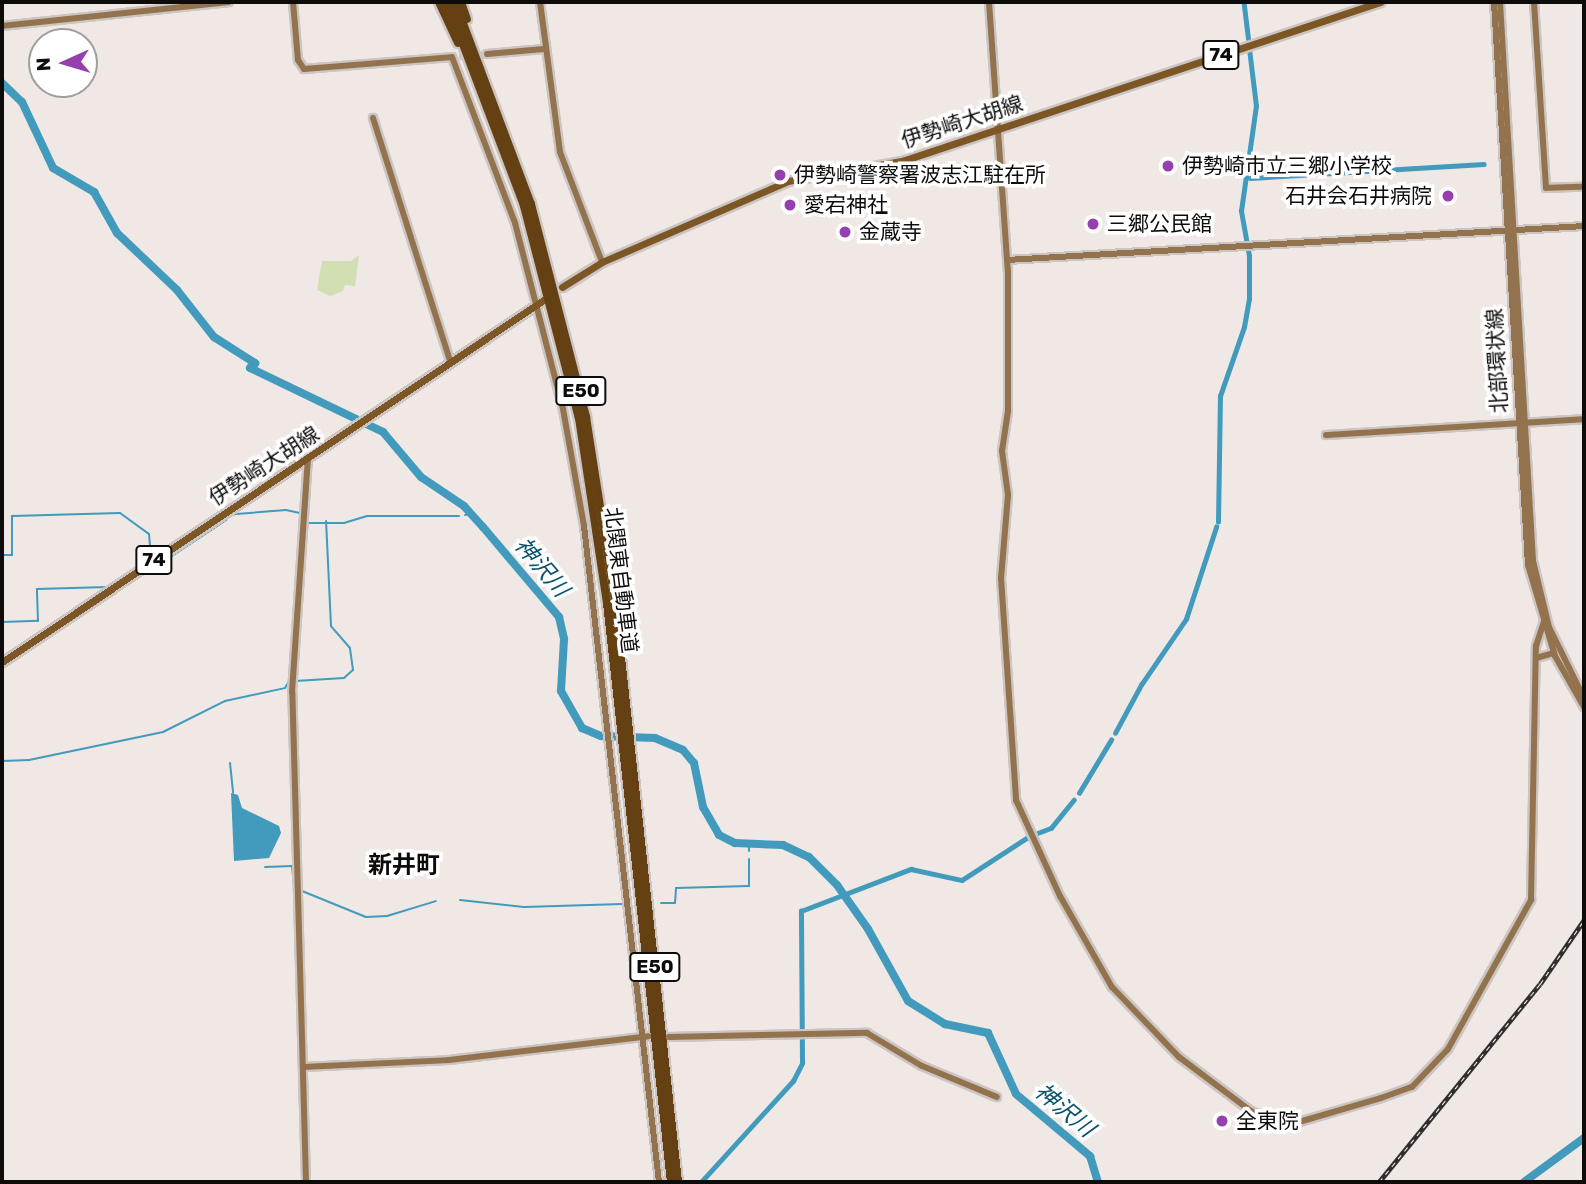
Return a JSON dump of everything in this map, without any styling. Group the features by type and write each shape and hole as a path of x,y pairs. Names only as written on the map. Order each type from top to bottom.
{"highway":[{"path":"439,2 495,122"},
{"name":"北関東自動車道","path":"447,2 495,122 539,255 573,390 597,521 624,719"},
{"name":"北関東自動車道","path":"454,2 485,75 535,216 576,370 601,499 671,1182"},
{"path":"461,2 485,75"},
{"name":"北関東自動車道","path":"627,752 678,1182"}],"main road":[{"name":"伊勢崎大胡線","path":"562,286 602,262 788,181 902,161 1380,2"},
{"name":"伊勢崎大胡線","path":"2,662 545,299"}],"street":[{"path":"2,26 229,2"},
{"path":"293,2 298,60 304,69 455,57 499,175 537,304 577,481 646,1036 659,1182"},
{"path":"540,2 544,49 561,152 602,262"},
{"path":"989,2 994,130 1007,260 1009,398 1002,451 1008,495 1001,578 1016,800 1060,896 1112,987 1179,1057 1251,1111 1273,1120 1299,1122 1392,1095 1421,1080 1448,1049 1531,900 1536,658 1545,620"},
{"name":"北部環状線","path":"1494,2 1511,230"},
{"name":"北部環状線","path":"1500,2 1528,565 1554,653 1584,707"},
{"path":"1534,2 1546,188 1584,187"},
{"path":"487,54 544,49"},
{"path":"373,118 450,361"},
{"path":"1007,260 1584,226"},
{"path":"1326,435 1584,419"},
{"path":"306,1182 292,692 308,458"},
{"name":"北部環状線","path":"1545,620 1584,698"},
{"path":"1536,658 1554,653"},
{"path":"668,1037 804,1032 866,1033 922,1066 997,1097"},
{"path":"303,1067 449,1060 646,1036"}],"green space":[{"path":"359,255 355,286 345,285 343,291 330,296 317,290 322,261 351,261"}],"water":[{"path":"231,793 238,795 242,808 279,826 281,833 269,858 234,861"}],"waterway":[{"path":"1244,2 1249,43"},
{"path":"2,16 2,22"},
{"path":"1218,522 1220,396 1244,327 1249,299 1249,256 1241,211 1256,106 1249,49"},
{"name":"神沢川","path":"2,83 22,102 53,168 94,192 117,233 177,290 214,337 255,363 250,368 383,432 421,477 464,506 483,527 559,617 564,639 561,691 582,728 601,736 655,738 683,750 694,763 703,807 719,835 735,843 783,845 809,857 837,885 868,929 908,1001 945,1024 988,1033 1016,1094 1090,1156 1098,1182"},
{"path":"1250,178 1484,164"},
{"path":"220,520 236,514 286,510 300,513 302,522"},
{"path":"2,555 12,555 12,516 120,513 149,534 151,559"},
{"name":"神沢川","path":"465,515 470,514"},
{"path":"307,523 344,523 367,516 459,516"},
{"path":"163,562 226,520"},
{"path":"295,681 344,678 353,670 350,648 331,626 326,521"},
{"path":"1115,733 1141,685 1186,619 1216,527"},
{"path":"152,546 169,546"},
{"path":"2,622 38,621 37,589 108,587"},
{"path":"2,761 29,760 163,732 225,701 285,688 289,681"},
{"path":"1079,793 1111,740"},
{"path":"230,763 233,793"},
{"path":"1035,834 1051,828 1074,800"},
{"path":"701,1182 793,1081 802,1063 801,911 911,869 962,880 1028,837"},
{"name":"神沢川","path":"749,843 749,851"},
{"path":"661,903 675,903 676,888 749,886 749,859"},
{"path":"265,867 292,866 294,884"},
{"path":"302,891 366,917 387,916 436,901"},
{"path":"460,900 524,907 622,904"},
{"path":"1524,1182 1584,1138"}],"tunnel":[{"path":"459,57 487,54"}],"railway":[{"path":"1379,1182 1540,984 1584,920"}],"place":[{"name":"伊勢崎市立三郷小学校","path":"1168,166"},
{"name":"伊勢崎警察署波志江駐在所","path":"780,175"},
{"name":"石井会石井病院","path":"1448,196"},
{"name":"愛宕神社","path":"790,205"},
{"name":"三郷公民館","path":"1093,224"},
{"name":"金蔵寺","path":"845,232"},
{"name":"全東院","path":"1222,1121"}],"district":[{"name":"新井町","path":"404,866"}]}
